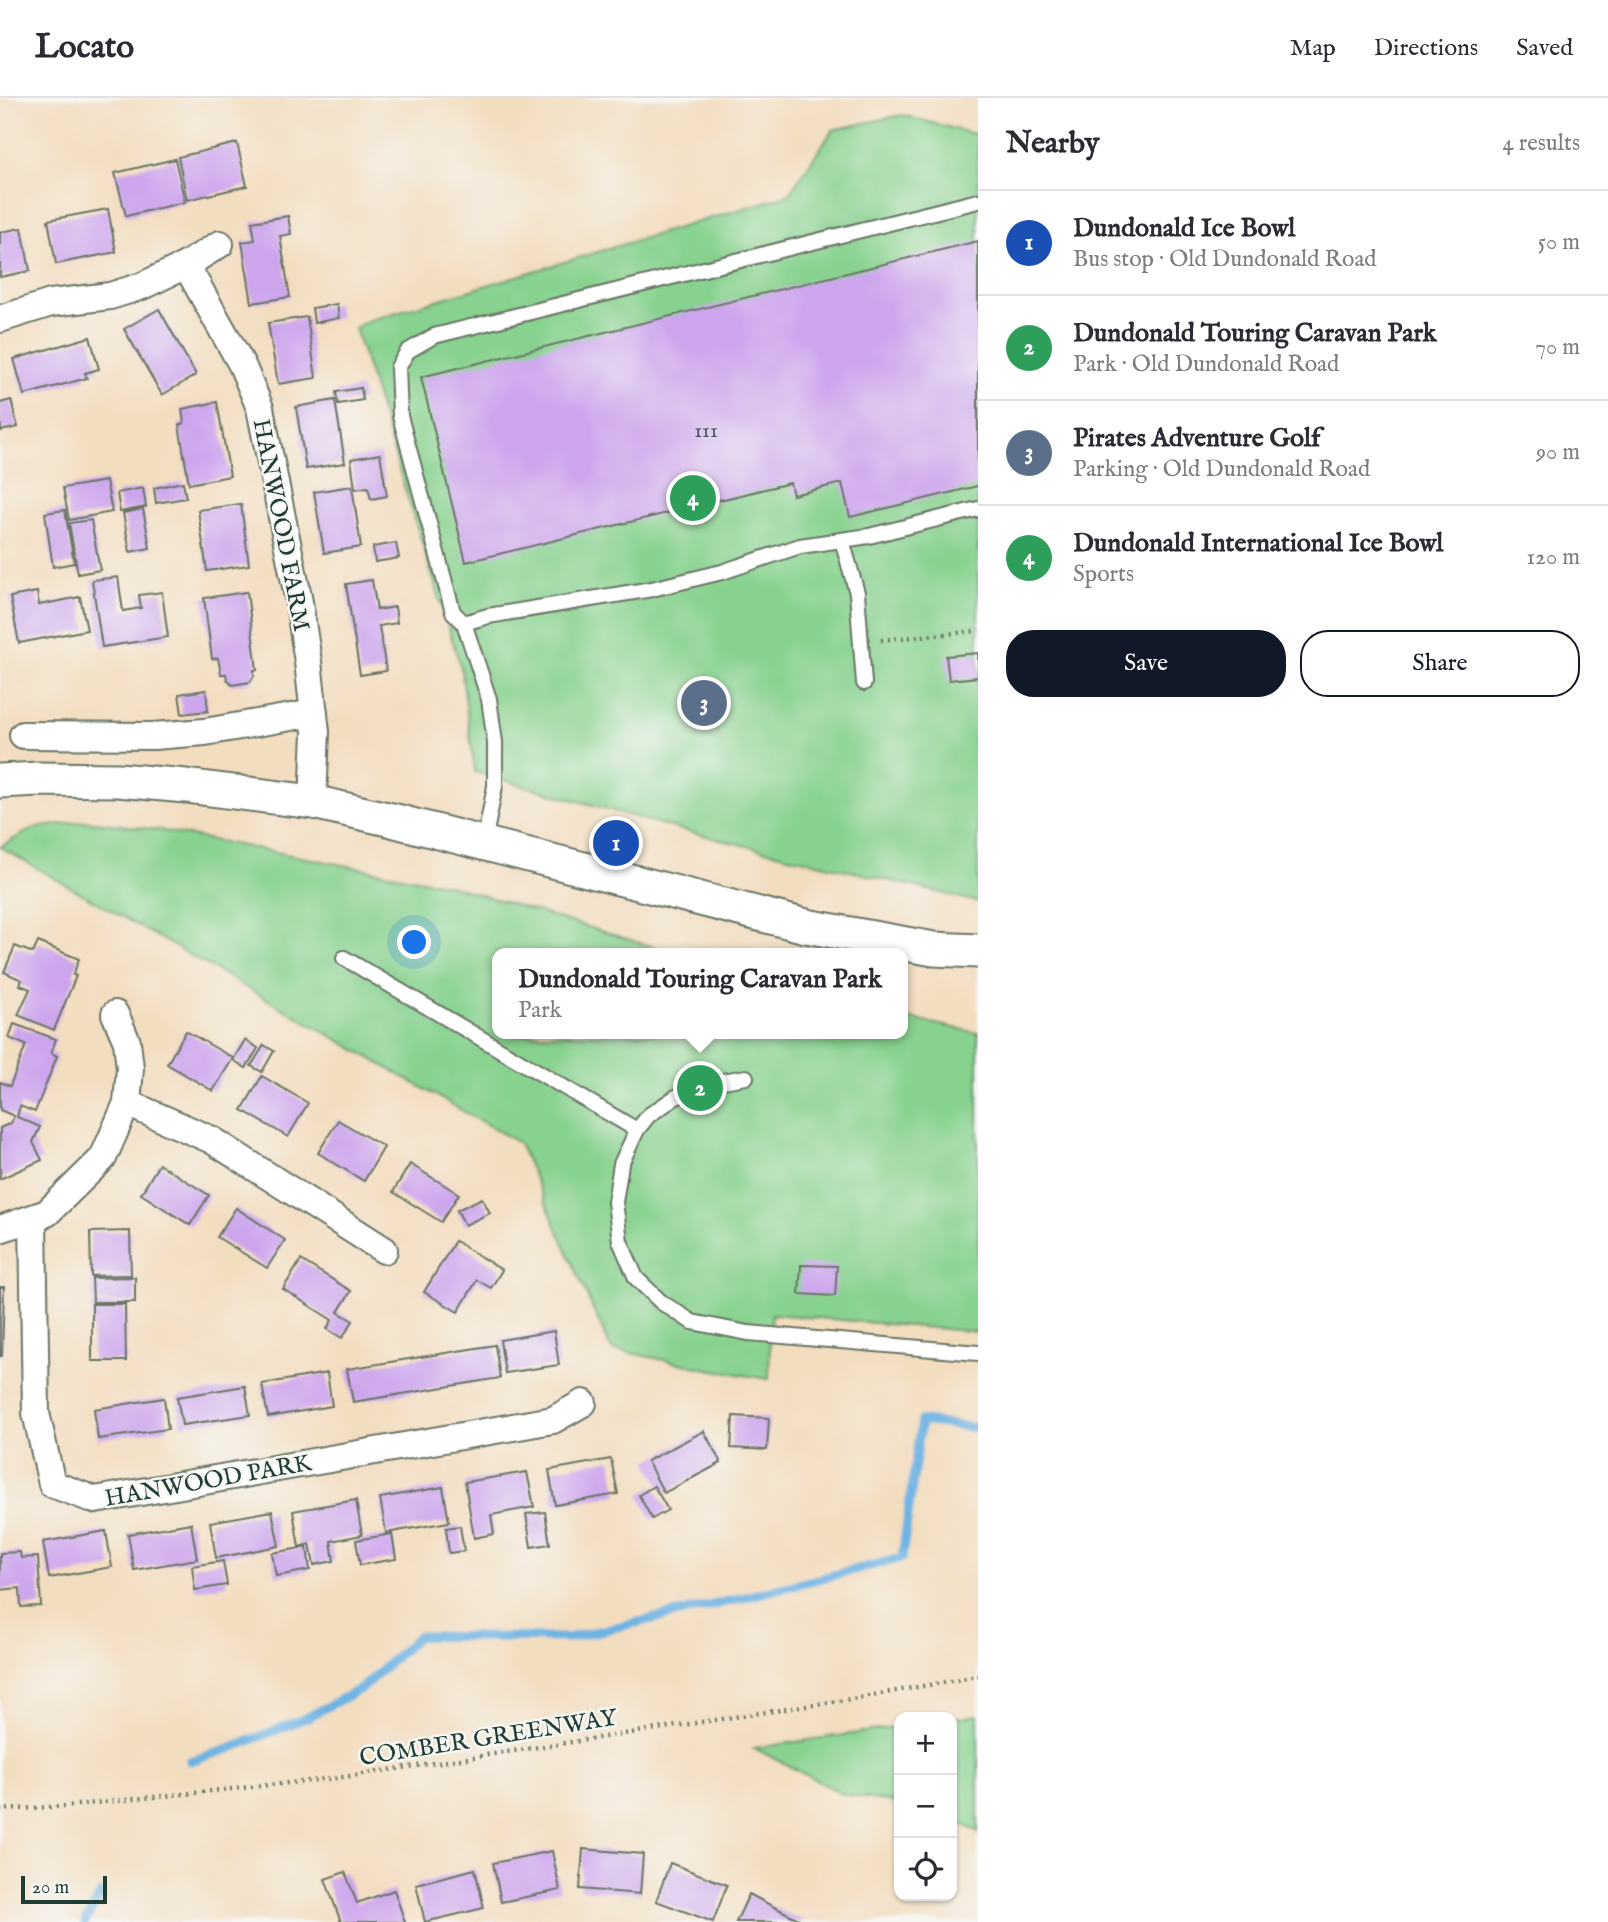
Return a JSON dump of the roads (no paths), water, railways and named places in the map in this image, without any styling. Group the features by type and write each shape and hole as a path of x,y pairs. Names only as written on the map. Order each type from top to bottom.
{"street":[{"path":"0,319 51,303 110,296 142,286 186,265 220,244"},
{"name":"HANWOOD FARM","path":"186,265 242,365 260,408 299,602 314,713 316,732 313,802"},
{"path":"23,735 153,736 205,732 314,713"},
{"path":"0,800 39,779"},
{"path":"0,781 132,781 313,802 806,926 934,948 978,951"},
{"path":"0,1228 47,1213 103,1158 127,1103 130,1068 127,1042 115,1014"},
{"path":"127,1103 212,1140 383,1250"},
{"name":"HANWOOD PARK","path":"33,1219 36,1413 52,1484 95,1500 553,1420 583,1404"}],"lane":[{"path":"484,843 495,786 495,742 489,699 464,622 453,612 400,416 398,367 408,351 434,336 978,201"},
{"path":"464,622 652,589 722,572 800,546 869,536 978,509"},
{"path":"842,540 857,593 864,683"},
{"path":"344,958 637,1130"},
{"path":"746,1077 711,1083 676,1097 649,1115 637,1130 621,1164 615,1202 620,1241 636,1278 661,1302 692,1322 748,1333 978,1353"}],"waterway":[{"path":"190,1761 229,1749 308,1717 362,1688 418,1636 568,1638 902,1558 921,1421 978,1428"},
{"path":"85,1922 101,1894"}],"place":[{"name":"Dundonald International Ice Bowl","path":"693,498"},
{"name":"Pirates Adventure Golf","path":"704,703"},
{"name":"Dundonald Ice Bowl","path":"616,843"},
{"name":"Dundonald Touring Caravan Park","path":"700,1088"}]}
